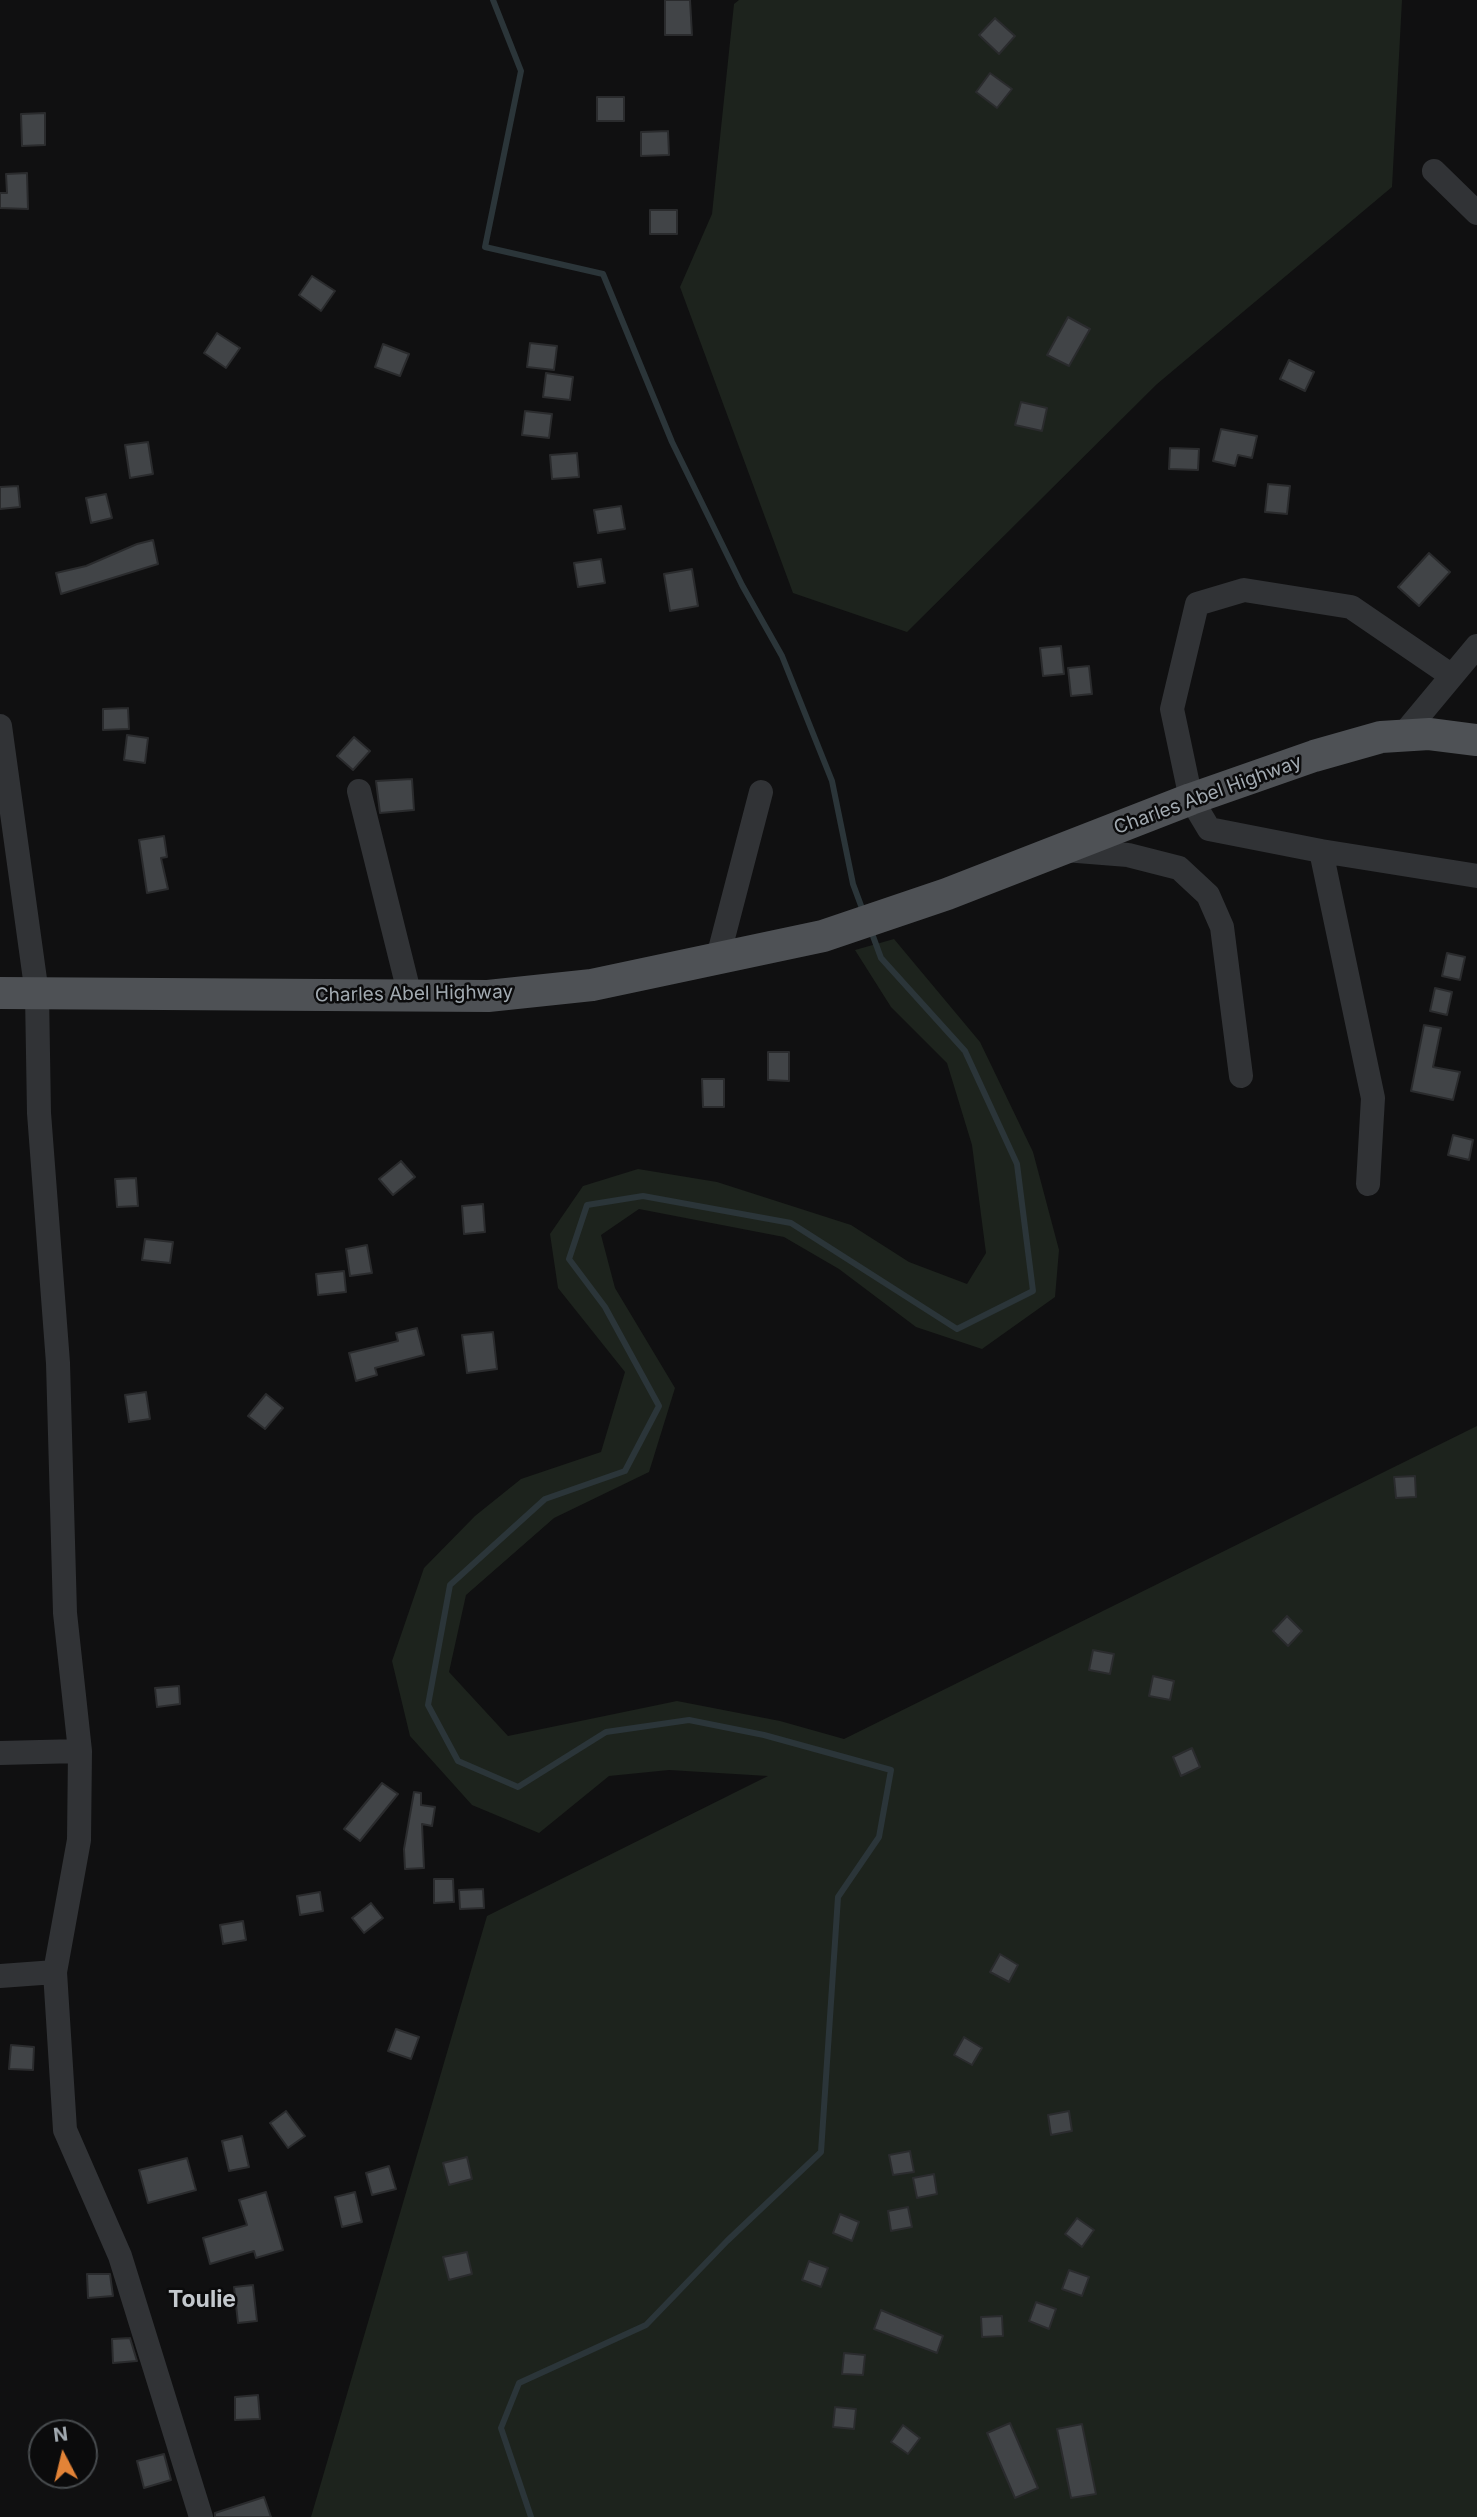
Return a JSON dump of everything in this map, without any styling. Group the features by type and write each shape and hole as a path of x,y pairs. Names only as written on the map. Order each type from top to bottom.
{"main road":[{"name":"Charles Abel Highway","path":"0,993 488,996 592,985 717,961 823,936 947,894 1191,800 1314,756 1381,737 1429,734 1477,740"}],"street":[{"path":"1434,171 1477,213"},
{"path":"1452,676 1352,607 1244,590 1197,604 1172,709 1191,800 1209,830 1477,876"},
{"path":"1402,736 1477,646"},
{"path":"0,726 37,994 39,1113 58,1363 65,1613 80,1751 79,1840 55,1972 65,2130 120,2256 201,2517"},
{"path":"359,791 410,996"},
{"path":"717,961 761,792"},
{"path":"1064,850 1128,855 1179,868 1208,895 1222,927 1241,1076"},
{"path":"1321,851 1373,1098 1368,1184"},
{"path":"0,1754 80,1751"},
{"path":"0,1976 55,1972"}],"shaded area":[{"path":"739,0 1402,0 1392,187 1157,384 907,632 793,593 680,287 712,214 734,4"},
{"path":"894,939 980,1042 1033,1152 1059,1250 1055,1297 982,1349 916,1327 839,1269 784,1237 639,1209 601,1235 615,1288 675,1388 649,1472 554,1518 466,1595 449,1672 508,1736 677,1701 780,1721 844,1739 1477,1426 1477,2517 311,2517 487,1916 768,1776 669,1770 609,1776 539,1833 472,1805 410,1736 392,1661 424,1568 475,1516 521,1479 601,1452 625,1372 558,1288 550,1234 583,1186 638,1169 717,1182 851,1225 909,1262 967,1284 986,1253 972,1145 947,1063 891,1007 855,950"}],"building":[{"path":"665,0 690,0 692,35 665,35"},
{"path":"995,18 1015,36 999,54 979,35"},
{"path":"990,73 1012,89 997,108 976,92"},
{"path":"597,97 624,97 624,121 597,121"},
{"path":"45,113 45,145 22,146 21,114"},
{"path":"668,131 669,155 641,156 641,132"},
{"path":"27,173 28,209 0,208 0,193 7,193 6,174"},
{"path":"650,210 677,210 677,234 650,234"},
{"path":"312,276 335,291 321,311 299,295"},
{"path":"1068,317 1090,329 1069,366 1047,355"},
{"path":"217,333 240,348 226,368 204,353"},
{"path":"530,343 557,346 554,370 527,367"},
{"path":"383,344 409,354 400,376 375,367"},
{"path":"1289,360 1314,372 1305,391 1280,379"},
{"path":"546,373 573,377 570,400 543,397"},
{"path":"1021,402 1047,408 1042,431 1015,425"},
{"path":"525,411 552,414 549,438 522,435"},
{"path":"1221,429 1257,436 1252,458 1238,455 1235,466 1213,461"},
{"path":"148,442 153,474 130,478 125,445"},
{"path":"1170,448 1199,449 1198,470 1169,469"},
{"path":"577,453 579,477 552,479 550,455"},
{"path":"1268,484 1290,486 1287,514 1265,512"},
{"path":"18,486 20,507 0,509 0,487"},
{"path":"106,494 112,518 91,523 86,498"},
{"path":"621,506 625,529 598,533 594,510"},
{"path":"153,540 158,564 61,594 56,573 86,566"},
{"path":"1429,553 1450,572 1419,606 1398,587"},
{"path":"601,559 605,583 578,587 574,563"},
{"path":"692,569 698,606 670,611 664,574"},
{"path":"1061,646 1064,674 1043,676 1040,648"},
{"path":"1089,666 1092,694 1071,696 1068,668"},
{"path":"128,708 129,729 103,730 103,709"},
{"path":"127,735 148,738 145,763 124,760"},
{"path":"354,737 370,751 353,770 337,756"},
{"path":"412,779 414,810 380,813 376,781"},
{"path":"164,836 167,857 161,858 168,889 147,893 139,840"},
{"path":"1447,953 1465,957 1460,980 1442,976"},
{"path":"1435,988 1452,992 1447,1015 1430,1011"},
{"path":"1424,1025 1441,1028 1433,1067 1460,1072 1453,1100 1411,1091"},
{"path":"768,1052 789,1052 789,1081 768,1080"},
{"path":"702,1079 724,1079 724,1107 703,1107"},
{"path":"1453,1135 1473,1140 1469,1160 1448,1155"},
{"path":"401,1161 415,1177 393,1195 379,1179"},
{"path":"136,1178 138,1206 117,1207 115,1179"},
{"path":"483,1204 485,1232 464,1234 462,1206"},
{"path":"145,1239 173,1242 170,1263 142,1260"},
{"path":"367,1245 372,1273 350,1276 346,1249"},
{"path":"344,1271 346,1292 318,1295 316,1274"},
{"path":"417,1328 424,1355 375,1368 377,1375 356,1381 349,1353 398,1341 396,1333"},
{"path":"493,1332 497,1369 467,1373 462,1335"},
{"path":"146,1392 150,1419 129,1422 125,1395"},
{"path":"266,1394 283,1408 265,1429 248,1416"},
{"path":"1415,1476 1416,1497 1396,1498 1394,1477"},
{"path":"1287,1616 1302,1631 1288,1646 1273,1631"},
{"path":"1093,1650 1114,1654 1110,1674 1089,1670"},
{"path":"1153,1676 1174,1681 1170,1700 1149,1696"},
{"path":"179,1686 180,1704 157,1707 155,1688"},
{"path":"1192,1748 1200,1767 1181,1776 1173,1757"},
{"path":"382,1783 398,1794 360,1841 344,1829"},
{"path":"414,1792 421,1793 421,1805 435,1807 432,1826 422,1824 424,1868 405,1869 404,1849"},
{"path":"434,1879 453,1879 454,1902 434,1903"},
{"path":"483,1889 484,1908 460,1909 459,1890"},
{"path":"320,1892 323,1911 300,1915 297,1896"},
{"path":"371,1903 383,1918 364,1933 352,1918"},
{"path":"243,1921 246,1940 223,1944 220,1925"},
{"path":"1000,1954 1018,1965 1009,1982 990,1972"},
{"path":"396,2029 419,2037 411,2059 388,2051"},
{"path":"964,2037 982,2048 972,2065 954,2055"},
{"path":"11,2045 34,2047 33,2070 9,2069"},
{"path":"286,2111 305,2136 288,2148 270,2123"},
{"path":"1069,2111 1072,2131 1051,2135 1048,2115"},
{"path":"242,2136 249,2167 229,2171 222,2141"},
{"path":"910,2151 914,2172 893,2175 889,2155"},
{"path":"467,2157 472,2179 449,2185 443,2163"},
{"path":"187,2158 196,2190 148,2203 139,2170"},
{"path":"389,2166 396,2189 372,2195 366,2173"},
{"path":"934,2174 937,2194 917,2198 913,2178"},
{"path":"266,2192 283,2250 256,2258 254,2251 210,2264 203,2238 247,2225 239,2200"},
{"path":"355,2192 362,2222 342,2227 335,2197"},
{"path":"908,2207 912,2227 891,2231 888,2211"},
{"path":"840,2214 859,2222 852,2241 833,2233"},
{"path":"1077,2218 1094,2230 1082,2247 1065,2234"},
{"path":"467,2252 472,2274 449,2280 443,2257"},
{"path":"809,2261 828,2268 821,2287 802,2280"},
{"path":"1069,2270 1089,2277 1082,2296 1062,2289"},
{"path":"87,2274 110,2274 113,2296 88,2298"},
{"path":"253,2285 257,2321 238,2323 234,2287"},
{"path":"1036,2302 1056,2309 1049,2329 1029,2321"},
{"path":"881,2310 943,2336 937,2353 874,2329"},
{"path":"1002,2316 1003,2336 982,2337 981,2317"},
{"path":"130,2338 137,2361 113,2363 112,2339"},
{"path":"844,2353 865,2355 863,2375 842,2374"},
{"path":"258,2395 260,2419 235,2420 235,2397"},
{"path":"835,2407 856,2409 854,2429 833,2427"},
{"path":"1010,2423 1038,2488 1015,2498 987,2433"},
{"path":"1082,2424 1096,2494 1071,2498 1057,2429"},
{"path":"903,2425 920,2438 908,2454 891,2442"},
{"path":"164,2454 171,2480 144,2488 137,2461"},
{"path":"264,2497 271,2517 215,2517 215,2513"}],"waterway":[{"path":"493,0 521,71 485,247 603,274 672,442 742,585 782,656 832,781 853,884 863,911"},
{"path":"531,2517 501,2428 519,2383 646,2325 727,2241 821,2152 838,1897 879,1837 891,1770 764,1735 689,1720 606,1732 518,1787 458,1761 428,1705 450,1585 545,1499 625,1471 659,1406 605,1307 569,1259 587,1205 643,1196 791,1223 957,1329 1033,1291 1017,1164 965,1051 881,958 870,928"}],"district":[{"name":"Toulie","path":"202,2300"}]}
